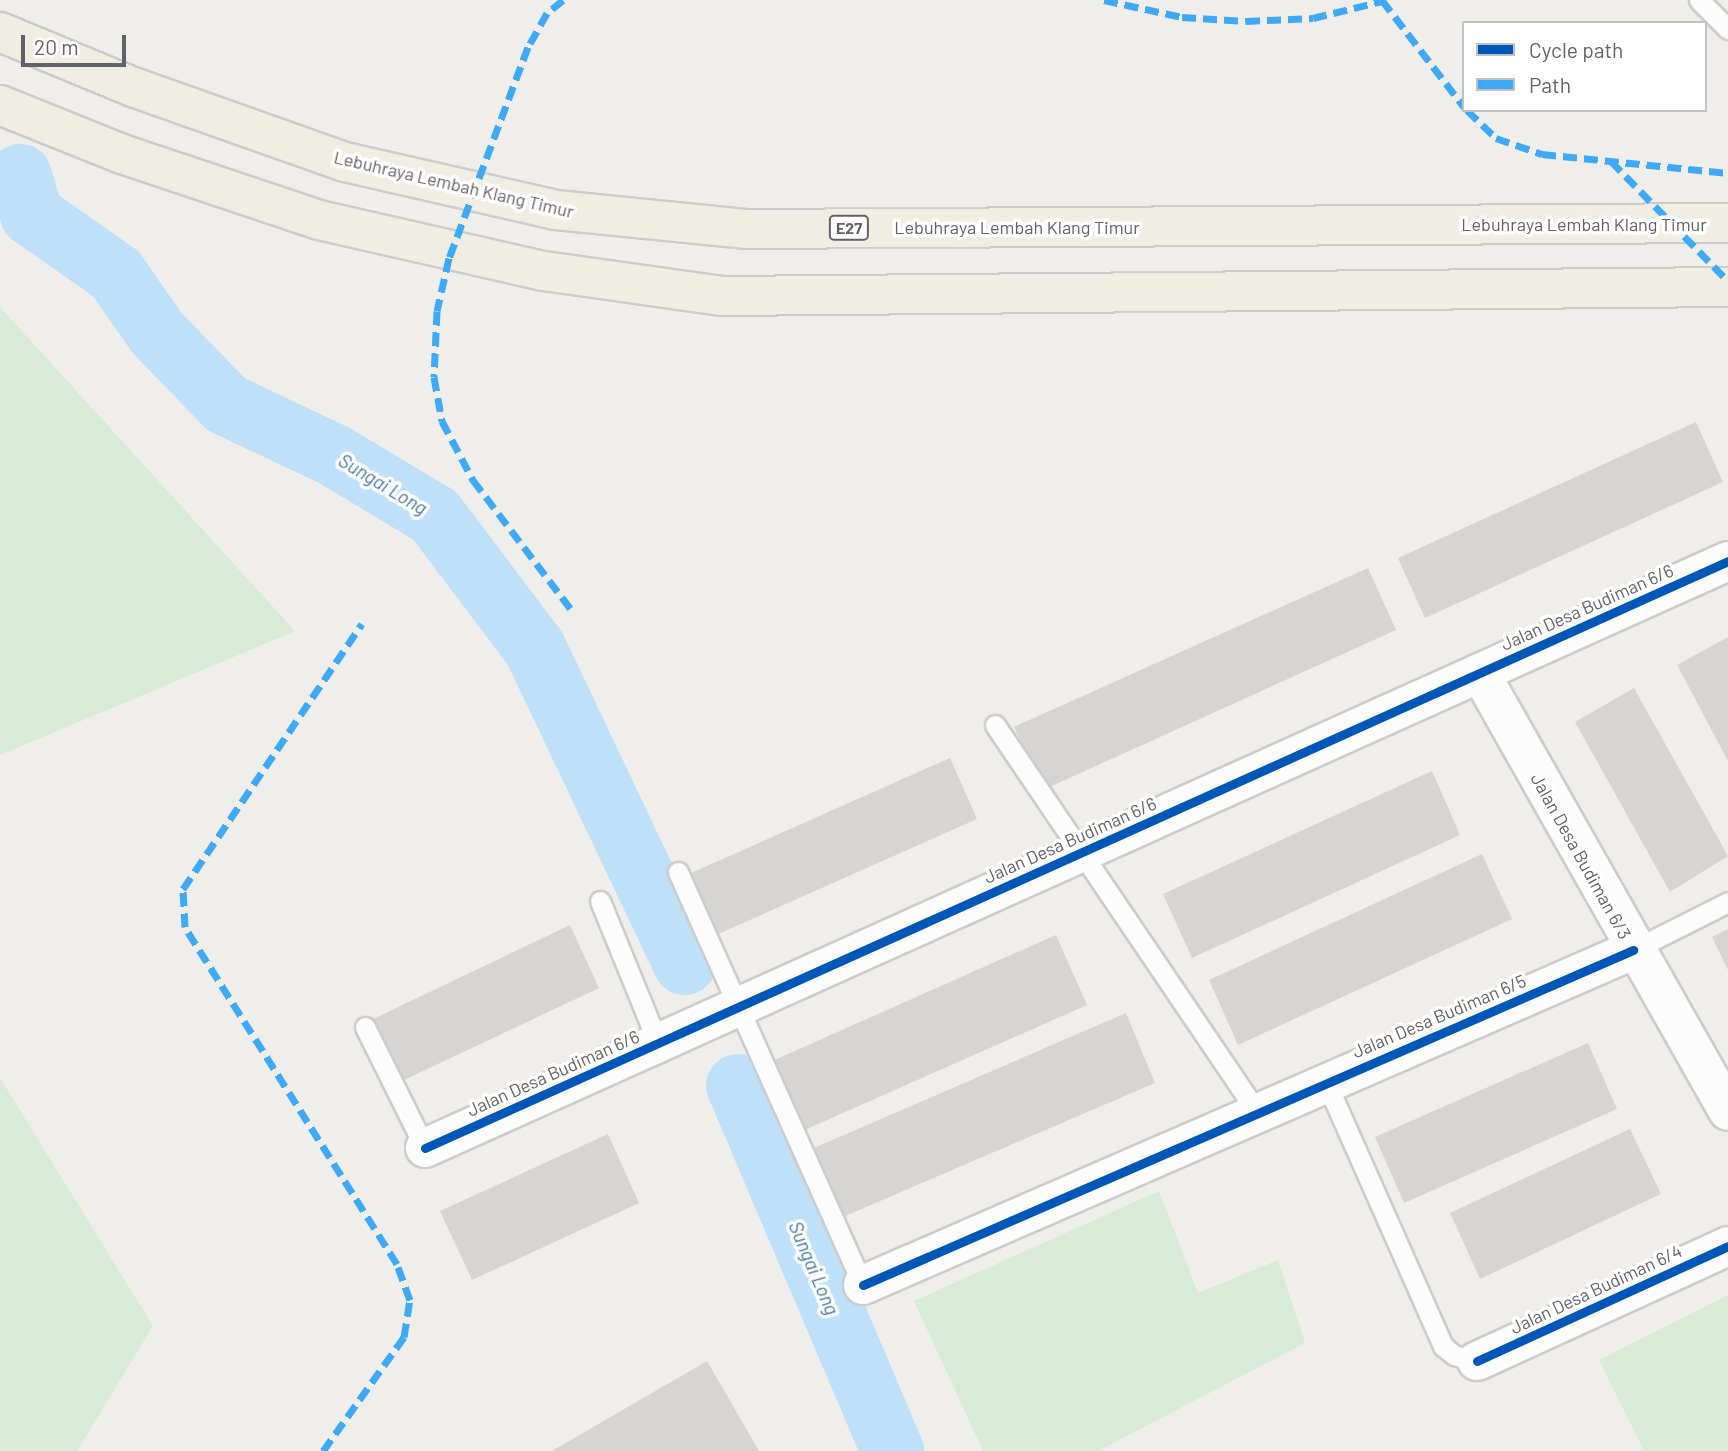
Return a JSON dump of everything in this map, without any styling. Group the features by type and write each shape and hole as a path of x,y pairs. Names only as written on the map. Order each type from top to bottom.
{"highway":[{"name":"Lebuhraya Lembah Klang Timur","path":"0,32 133,87 345,162 556,210 745,229 1728,223"},
{"path":"0,105 122,154 319,220 544,271 721,296 1728,287"}],"street":[{"name":"Jalan Desa Budiman 6/6","path":"425,1148 1728,561"},
{"name":"Jalan Desa Budiman 6/3","path":"1480,673 1633,950 1728,1111"},
{"name":"Jalan Desa Budiman 6/5","path":"863,1285 1633,950"},
{"name":"Jalan Desa Budiman 6/4","path":"1477,1361 1728,1246"}],"lane":[{"path":"1699,0 1728,29"},
{"path":"995,725 1257,1112"},
{"path":"678,872 863,1285"},
{"path":"600,901 658,1043"},
{"path":"1633,950 1728,902"},
{"path":"365,1027 425,1148"},
{"path":"1326,1082 1443,1346 1454,1355 1477,1361"}],"green space":[{"path":"0,307 295,631 0,755"},
{"path":"0,1078 153,1326 77,1451 0,1451"},
{"path":"1159,1191 1198,1293 1278,1260 1305,1343 1098,1451 983,1451 914,1301"},
{"path":"1728,1295 1728,1451 1644,1451 1599,1360"}],"building":[{"path":"1696,422 1723,482 1425,618 1398,558"},
{"path":"1368,568 1396,630 1043,790 1014,727"},
{"path":"1728,637 1728,761 1677,665"},
{"path":"1634,688 1728,856 1670,892 1575,722"},
{"path":"950,758 977,819 716,935 689,874"},
{"path":"1432,771 1460,835 1192,958 1163,894"},
{"path":"1482,854 1512,919 1238,1045 1209,980"},
{"path":"570,925 599,988 402,1081 373,1019"},
{"path":"1728,929 1728,970 1712,937"},
{"path":"1056,935 1087,1005 800,1132 770,1062"},
{"path":"1126,1013 1155,1083 836,1220 807,1151"},
{"path":"1588,1043 1617,1109 1404,1203 1375,1137"},
{"path":"1630,1129 1661,1194 1480,1279 1450,1213"},
{"path":"608,1134 639,1203 472,1280 440,1211"},
{"path":"707,1361 759,1451 552,1451"}],"waterway":[{"name":"Sungai Long","path":"20,175 31,214 115,273 157,333 226,404 334,455 434,515 534,647 684,963"},
{"name":"Sungai Long","path":"737,1085 892,1451"}],"marked path":[{"path":"563,0 547,13 528,47 449,258 437,311 434,377 442,421 473,480 574,613"},
{"path":"1104,0 1182,17 1246,21 1313,18 1383,1"},
{"path":"1382,0 1462,104"},
{"path":"1469,112 1496,138 1542,154 1728,173"},
{"path":"1611,161 1728,281"},
{"path":"323,1451 404,1337 410,1300 397,1264 185,927 183,889 362,624"}],"cycle path":[{"path":"425,1148 1728,561"},
{"path":"863,1285 1633,950"},
{"path":"1477,1361 1728,1246"}]}
